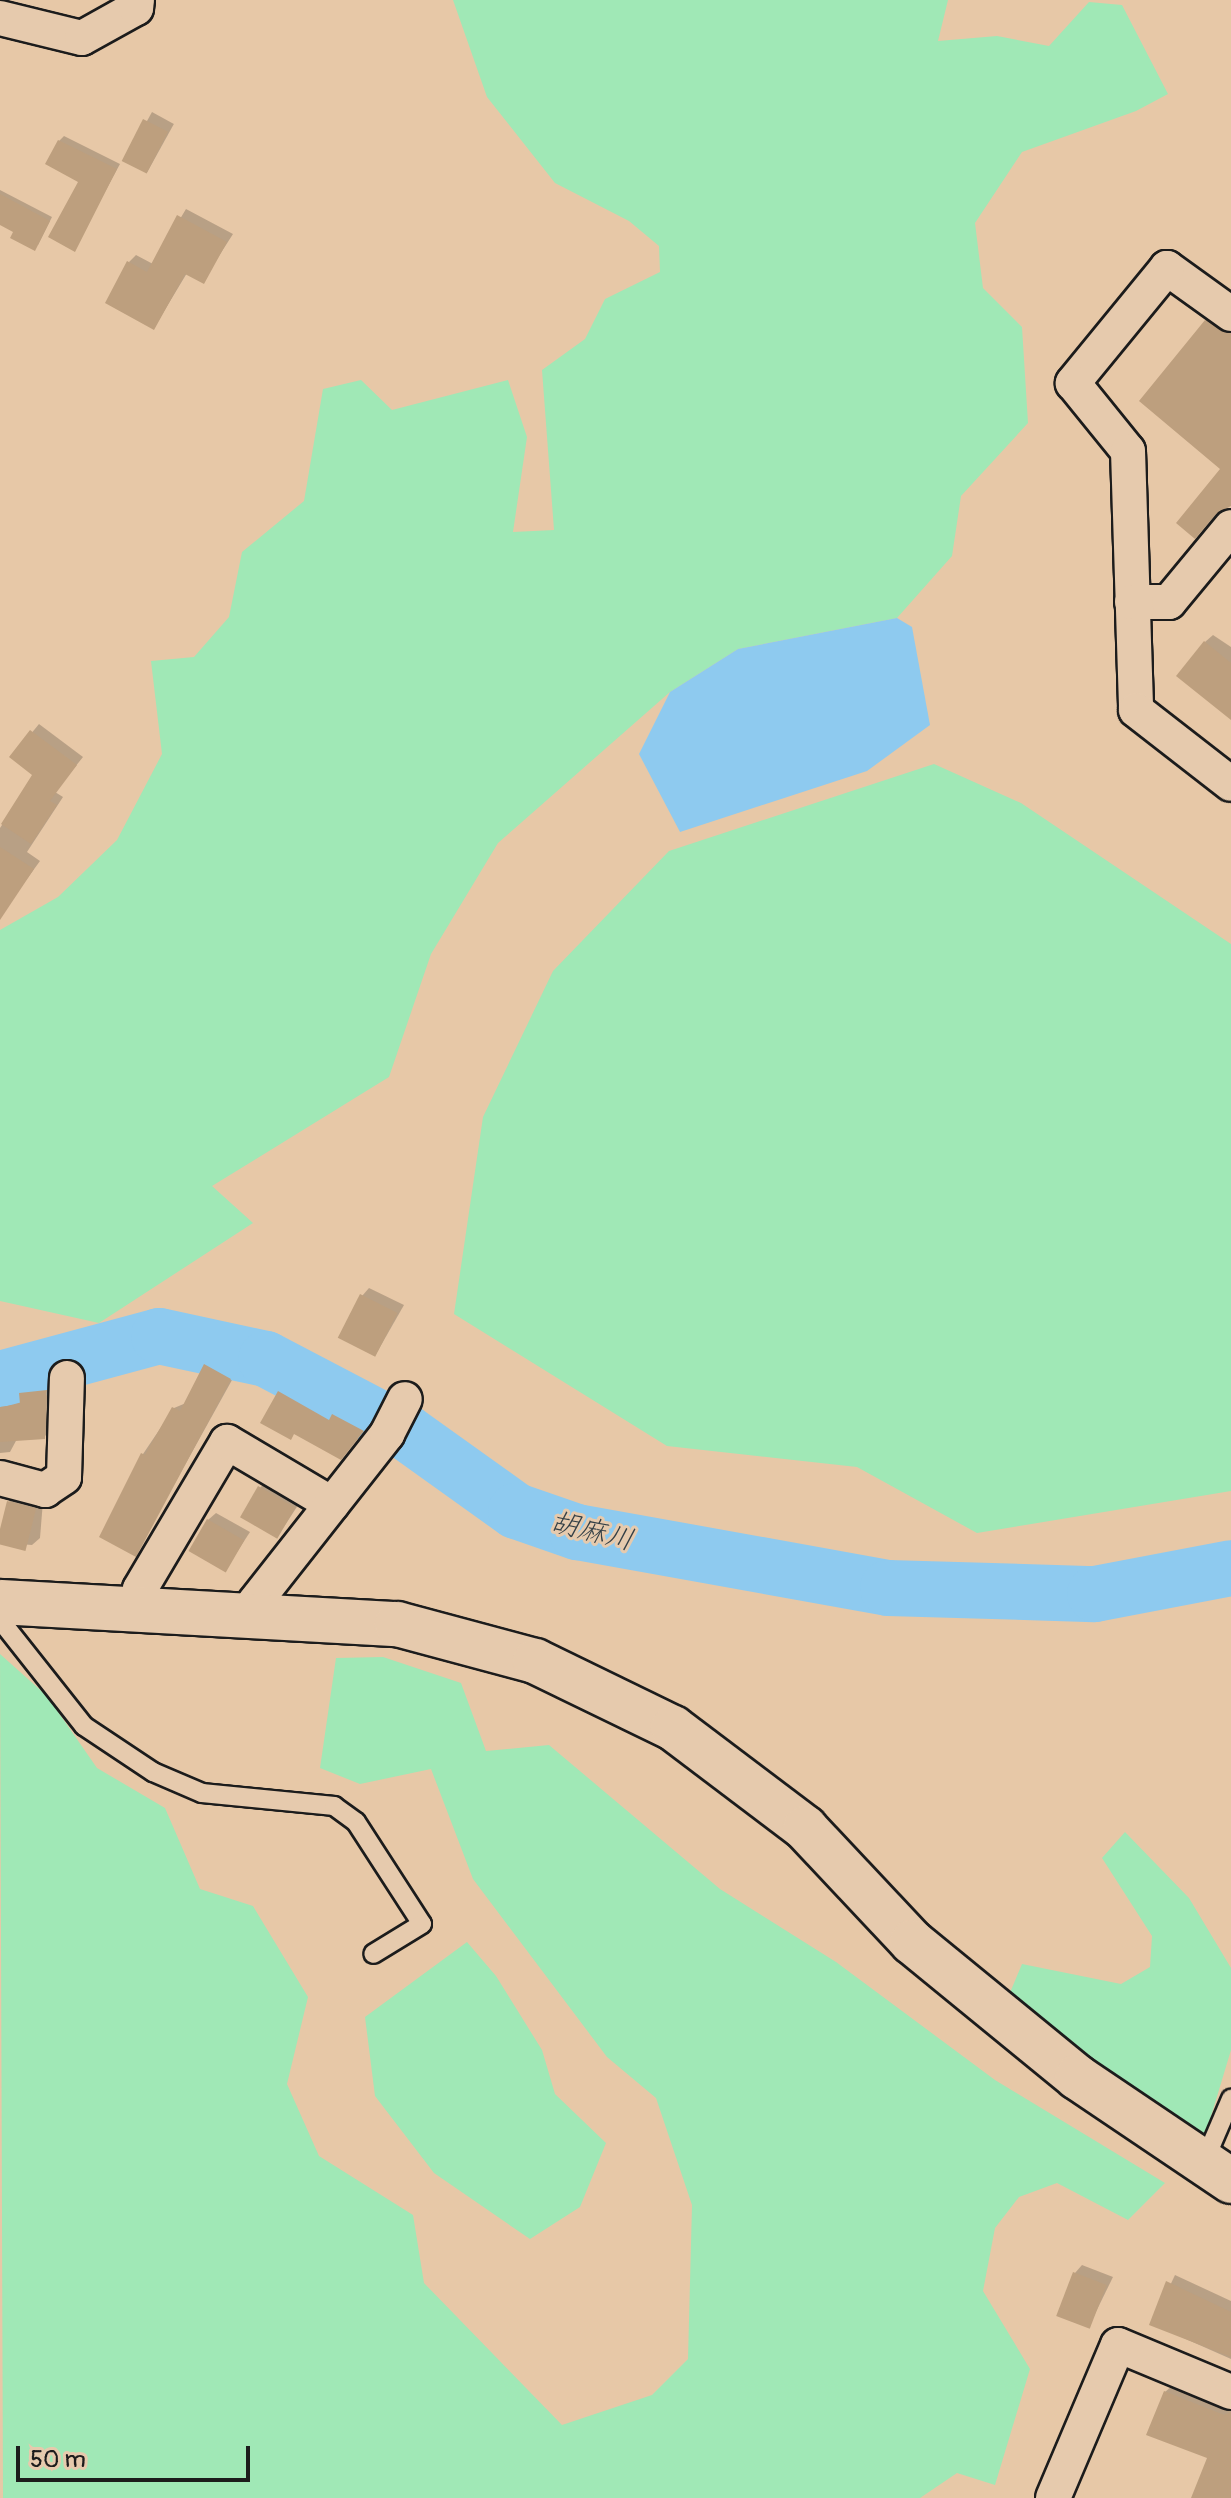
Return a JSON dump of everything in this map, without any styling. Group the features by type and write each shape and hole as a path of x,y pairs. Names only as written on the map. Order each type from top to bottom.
{"street":[{"path":"0,18 82,38 136,8 137,0"},
{"path":"1231,314 1167,268 1073,383 1128,451 1136,710 1231,784"},
{"path":"1132,602 1169,602 1231,527"},
{"path":"0,1478 45,1490 64,1477 67,1378"},
{"path":"252,1617 255,1602 387,1434 405,1399"},
{"path":"137,1610 140,1589 227,1442 332,1504"},
{"path":"2,1602 397,1624 535,1661 673,1728 805,1828 912,1942 1077,2077 1217,2173"},
{"path":"1060,2496 1118,2345 1231,2392"}],"lane":[{"path":"2,1602 5,1626 84,1726 153,1772 202,1793 334,1806 356,1822 422,1924 373,1954"},
{"path":"1217,2173 1231,2099"}],"green space":[{"path":"453,0 948,0 938,41 997,36 1049,46 1089,2 1122,5 1168,94 1136,111 1022,152 975,223 983,288 1022,327 1028,423 961,496 952,556 897,618 738,649 670,692 498,843 431,954 389,1077 212,1186 253,1223 99,1323 0,1301 0,930 58,897 117,840 162,754 151,661 194,657 229,617 242,552 304,501 323,389 361,380 392,410 508,380 527,437 513,532 554,530 542,370 585,339 605,299 660,272 659,246 629,221 555,183 487,97"},
{"path":"934,764 1021,803 1231,944 1231,1491 977,1533 857,1467 667,1446 454,1314 483,1117 553,971 669,851"},
{"path":"0,1654 47,1696 97,1768 165,1808 200,1889 253,1906 308,1997 287,2084 319,2156 413,2215 424,2283 562,2425 652,2395 688,2359 692,2205 656,2098 607,2057 473,1879 431,1769 360,1784 320,1768 336,1658 383,1657 461,1683 486,1751 549,1745 720,1889 836,1962 995,2080 1165,2183 1128,2220 1057,2183 1019,2197 995,2228 983,2291 1030,2369 995,2485 957,2473 920,2498 3,2498"},
{"path":"1125,1832 1189,1898 1231,1968 1231,2050 1203,2143 1096,2076 1009,1995 1022,1964 1121,1984 1150,1967 1152,1936 1102,1858"},
{"path":"467,1942 496,1976 542,2050 555,2094 606,2143 580,2207 530,2239 434,2173 375,2096 365,2017"}],"water":[{"path":"897,618 912,627 930,725 867,771 680,832 639,754 670,692 738,649"}],"building":[{"path":"143,119 168,132 147,174 122,161"},
{"path":"58,140 117,169 75,252 48,237 78,182 45,164"},
{"path":"0,194 50,221 35,251 10,238 13,232 0,225"},
{"path":"177,215 227,242 204,284 185,274 154,330 105,303 127,261 147,272"},
{"path":"1205,320 1231,334 1231,506 1216,514 1195,539 1176,523 1220,469 1139,401"},
{"path":"1204,641 1231,663 1231,720 1176,676"},
{"path":"30,730 77,765 50,801 57,805 31,844 1,824 32,775 9,757"},
{"path":"0,847 34,869 0,920"},
{"path":"360,1294 397,1313 375,1357 338,1338"},
{"path":"204,1364 231,1379 136,1557 99,1537 141,1453 145,1455 172,1407 180,1411"},
{"path":"47,1390 45,1439 0,1442 0,1407 20,1404 19,1393"},
{"path":"278,1391 329,1420 332,1414 364,1431 341,1460 294,1434 291,1440 260,1423"},
{"path":"258,1486 295,1508 277,1539 240,1517"},
{"path":"7,1501 36,1508 25,1551 0,1545 0,1529"},
{"path":"207,1519 244,1540 226,1573 188,1551"},
{"path":"1073,2272 1107,2285 1090,2329 1056,2316"},
{"path":"1166,2281 1231,2312 1231,2357 1149,2325"},
{"path":"1164,2391 1224,2415 1231,2412 1231,2498 1191,2498 1207,2458 1146,2435"}],"waterway":[{"name":"胡麻川","path":"0,1379 159,1336 266,1359 407,1433 516,1511 577,1532 888,1588 1095,1594 1231,1568"}]}
